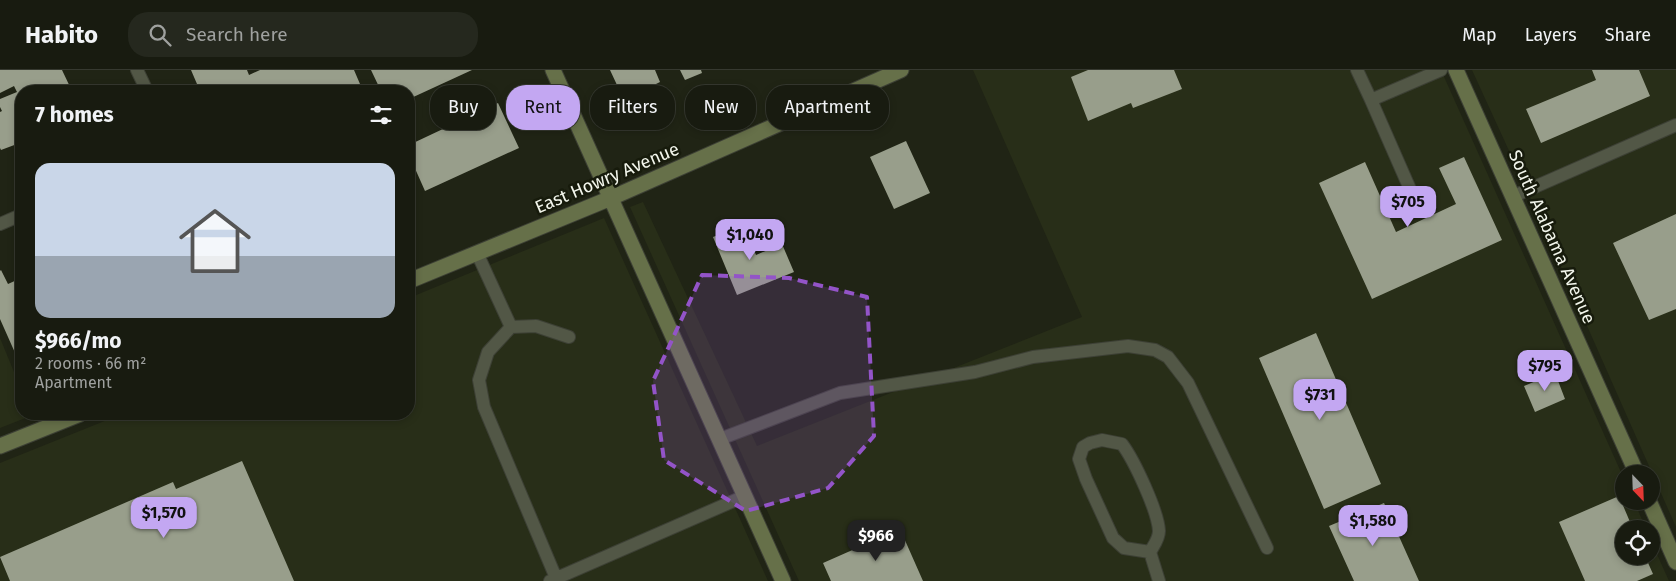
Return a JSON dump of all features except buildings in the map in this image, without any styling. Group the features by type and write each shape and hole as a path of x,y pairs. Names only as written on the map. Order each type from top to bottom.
{"street":[{"path":"552,70 783,581"},
{"name":"East Howry Avenue","path":"415,279 611,198 900,70"},
{"name":"South Alabama Avenue","path":"1456,70 1633,465"},
{"path":"0,446 65,420"},
{"path":"1653,510 1676,562"}],"lane":[{"path":"137,70 144,85"},
{"path":"1357,70 1417,205"},
{"path":"1371,100 1441,70"},
{"path":"1514,196 1676,125"},
{"path":"0,224 15,218"},
{"path":"477,253 511,326"},
{"path":"569,337 536,326 511,326 488,352 479,380 484,406 553,580 745,496"},
{"path":"720,440 840,393 975,372 1033,357 1128,346 1155,350 1168,357 1188,383 1266,548"},
{"path":"1102,440 1112,441 1122,444 1129,454 1154,510 1159,531 1157,542 1150,552 1124,548 1113,538 1079,459 1083,447 1102,440"},
{"path":"1150,552 1159,581"}],"highlighted area":[{"path":"702,275 789,278 867,297 874,436 828,488 746,511 664,460 653,381"}],"shaded area":[{"path":"973,70 1441,70 1618,465 1615,465 1615,510 1638,510 1642,520 1615,520 1615,565 1660,565 1660,561 1669,581 799,581 630,207 643,202 757,446 1082,317"},
{"path":"1472,70 1676,70 1676,527 1660,491 1660,465 1649,465"},
{"path":"604,218 768,581 0,581 0,463 107,420 415,420 415,296"},
{"path":"0,338 15,374 15,420 20,420 0,428"}]}
